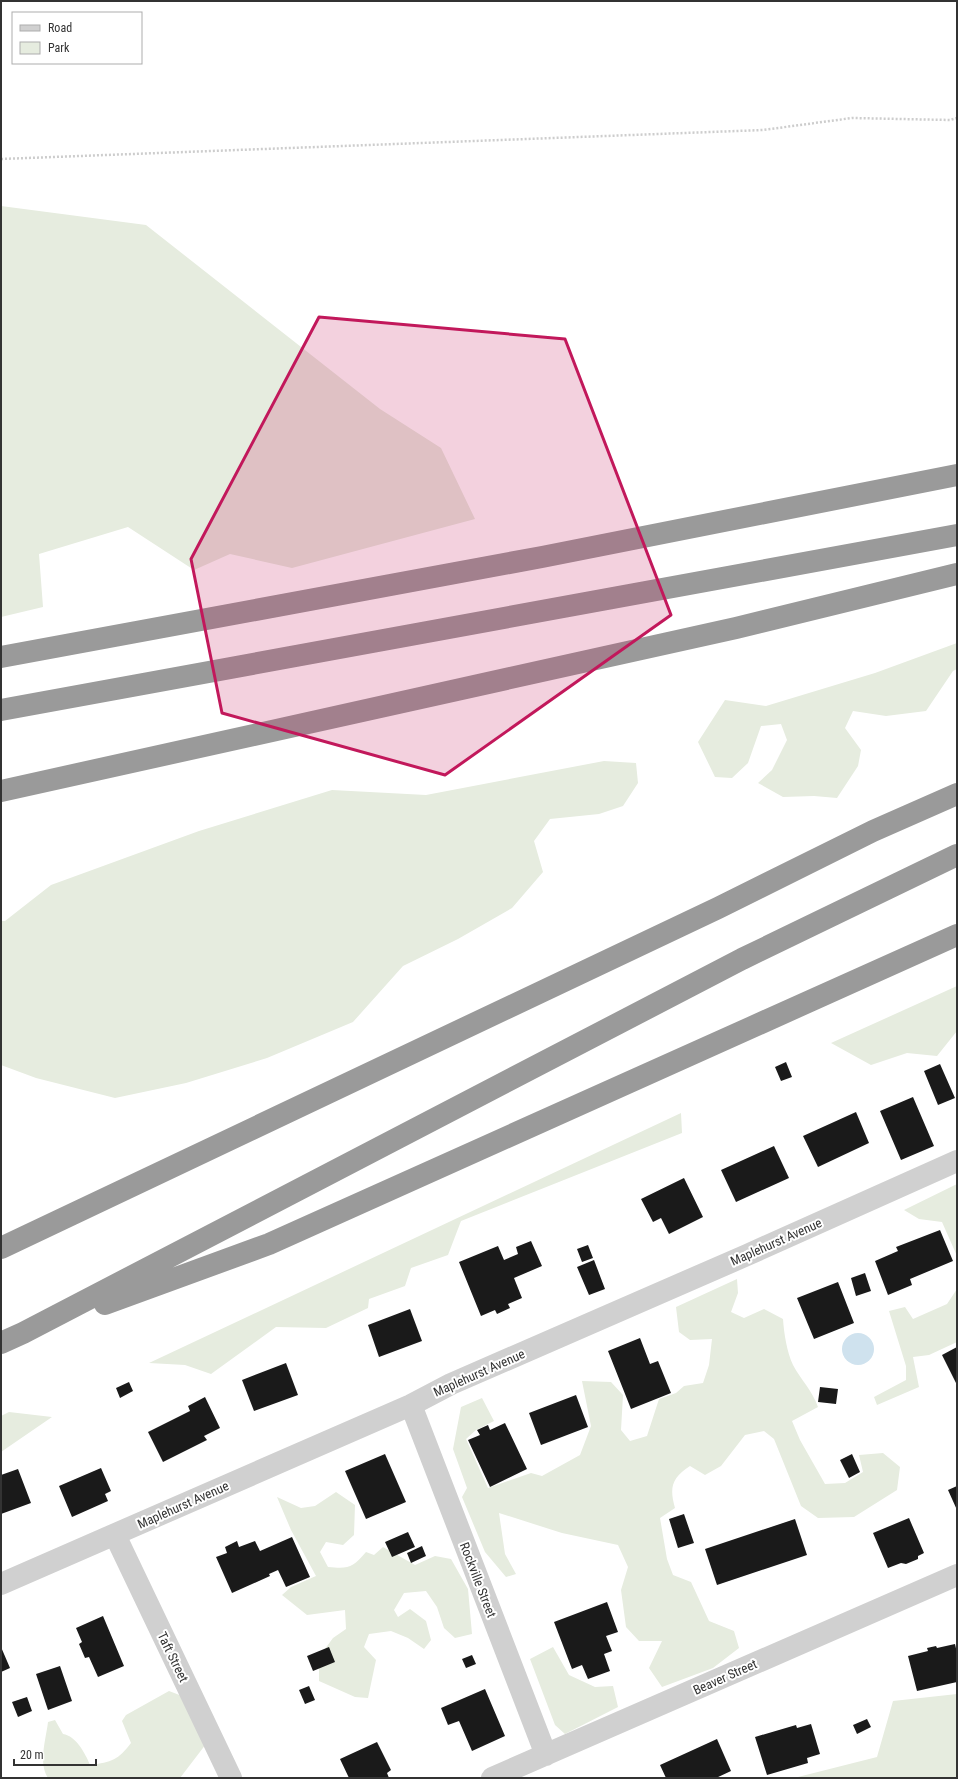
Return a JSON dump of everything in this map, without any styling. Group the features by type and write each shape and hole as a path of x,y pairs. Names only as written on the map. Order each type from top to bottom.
{"highway":[{"path":"1,657 542,557 957,475"},
{"path":"1,710 851,556 957,535"},
{"path":"1,791 729,630 910,587 957,574"},
{"path":"1,1248 711,911 873,831 957,794"},
{"path":"1,1343 23,1333 742,959 957,855"},
{"path":"23,1333 269,1244 957,934"}],"street":[{"name":"Maplehurst Avenue","path":"1,1584 411,1405 451,1384 740,1258 957,1161"},
{"name":"Rockville Street","path":"411,1405 546,1755"},
{"name":"Taft Street","path":"115,1535 231,1778"},
{"name":"Beaver Street","path":"492,1778 957,1575"}],"path":[{"path":"1,159 763,130 852,118 950,120 957,118"}],"highlighted area":[{"path":"319,317 565,339 671,615 445,775 222,713 191,559"}],"green space":[{"path":"1,206 146,225 380,409 441,448 475,519 292,568 230,554 194,570 128,527 39,554 43,607 1,617"},
{"path":"957,643 957,669 953,671 926,711 886,716 853,711 845,728 861,750 858,766 837,798 814,796 783,797 758,783 772,770 787,740 781,724 761,726 748,763 732,778 715,777 698,742 725,700 766,706 875,673"},
{"path":"604,761 636,763 638,783 623,806 599,814 550,819 534,841 543,872 512,908 458,939 403,966 353,1022 267,1058 186,1083 115,1098 36,1078 1,1065 1,921 5,921 51,885 199,831 332,790 426,795"},
{"path":"957,986 957,1031 937,1056 907,1053 871,1065 831,1043"},
{"path":"681,1113 682,1133 461,1221 448,1255 411,1268 405,1286 369,1299 368,1308 326,1328 276,1327 211,1374 185,1365 149,1363"},
{"path":"957,1184 957,1256 942,1222 919,1219 904,1210"},
{"path":"737,1279 738,1293 731,1312 744,1318 764,1309 783,1319 786,1343 791,1360 813,1395 818,1407 792,1421 800,1440 825,1484 845,1483 863,1472 859,1455 883,1453 900,1467 897,1490 854,1517 818,1518 801,1506 774,1439 764,1431 745,1435 721,1466 705,1475 690,1466 684,1470 676,1479 672,1489 675,1508 660,1518 667,1559 673,1575 691,1582 709,1621 734,1631 739,1648 713,1668 662,1687 649,1668 662,1641 639,1641 626,1627 621,1590 628,1567 618,1545 562,1533 499,1513 505,1554 516,1574 506,1577 485,1552 462,1497 467,1488 453,1449 461,1407 482,1398 494,1421 476,1430 466,1439 488,1488 531,1473 542,1476 580,1455 591,1426 582,1381 611,1382 623,1395 621,1430 630,1441 647,1436 659,1399 676,1393 684,1386 703,1383 709,1365 712,1339 690,1340 679,1332 676,1307"},
{"path":"957,1289 957,1342 929,1355 913,1357 919,1387 877,1405 874,1397 906,1380 906,1366 889,1311 905,1307 913,1319 947,1304"},
{"path":"9,1412 52,1417 1,1452 1,1416"},
{"path":"336,1492 355,1505 354,1535 343,1545 326,1542 320,1552 328,1567 341,1568 350,1566 366,1552 374,1555 383,1547 415,1565 435,1556 451,1559 468,1589 472,1634 455,1638 444,1628 437,1607 426,1591 404,1593 394,1610 398,1617 410,1609 426,1621 431,1640 424,1649 408,1638 391,1631 369,1634 364,1647 376,1660 368,1698 355,1697 319,1681 319,1657 333,1638 346,1629 345,1610 307,1615 282,1595 291,1587 316,1576 291,1530 277,1497 301,1508 315,1506"},
{"path":"553,1647 569,1675 595,1687 613,1686 618,1707 565,1734 555,1725 530,1659"},
{"path":"169,1691 182,1696 206,1744 180,1778 48,1778 45,1772 43,1758 48,1722 55,1720 63,1734 68,1735 80,1746 90,1765 104,1763 118,1757 131,1743 122,1721 126,1715"},
{"path":"957,1694 957,1778 794,1778 877,1757 893,1701"}],"water":[{"path":"858,1333 867,1336 871,1340 874,1349 871,1358 867,1362 858,1365 849,1362 845,1358 842,1349 845,1340 849,1336"}],"building":[{"path":"786,1062 792,1077 781,1081 775,1067"},
{"path":"940,1064 955,1098 938,1105 924,1071"},
{"path":"913,1097 934,1146 901,1160 880,1111"},
{"path":"856,1112 869,1143 818,1167 803,1136"},
{"path":"774,1146 789,1178 736,1202 721,1170"},
{"path":"684,1178 703,1217 669,1234 661,1218 653,1222 641,1199"},
{"path":"940,1230 953,1261 910,1279 912,1285 888,1295 875,1261 898,1251 896,1247"},
{"path":"531,1241 542,1266 514,1278 522,1298 508,1304 510,1308 497,1314 495,1310 481,1316 459,1262 498,1246 504,1260 518,1254 516,1247"},
{"path":"588,1245 593,1258 582,1262 577,1249"},
{"path":"594,1260 605,1289 589,1295 577,1267"},
{"path":"865,1273 871,1291 856,1296 851,1278"},
{"path":"838,1282 854,1323 814,1339 797,1298"},
{"path":"410,1309 422,1341 379,1357 368,1325"},
{"path":"640,1338 650,1364 658,1361 671,1393 631,1409 608,1351"},
{"path":"957,1347 957,1385 942,1355"},
{"path":"286,1363 298,1395 254,1411 242,1380"},
{"path":"129,1382 133,1391 120,1398 116,1388"},
{"path":"820,1387 838,1389 836,1404 818,1402"},
{"path":"576,1395 588,1427 541,1445 529,1413"},
{"path":"205,1397 220,1428 204,1436 207,1440 163,1462 148,1432 190,1411 188,1406"},
{"path":"505,1423 527,1469 490,1487 468,1440 480,1435 477,1430 488,1425 490,1430"},
{"path":"385,1454 406,1502 366,1519 345,1471"},
{"path":"852,1454 860,1472 849,1478 840,1460"},
{"path":"101,1468 111,1491 105,1494 108,1501 72,1517 59,1486"},
{"path":"18,1469 31,1503 1,1514 1,1475"},
{"path":"957,1486 957,1510 948,1490"},
{"path":"684,1514 694,1543 678,1548 669,1519"},
{"path":"909,1518 924,1553 918,1556 918,1559 906,1564 901,1563 888,1568 873,1533"},
{"path":"795,1519 807,1555 717,1585 705,1549"},
{"path":"408,1532 415,1547 392,1557 385,1542"},
{"path":"292,1537 310,1577 286,1587 278,1570 269,1574 270,1576 232,1593 216,1557 227,1553 225,1547 237,1541 239,1547 255,1541 260,1551"},
{"path":"422,1546 426,1556 411,1563 407,1553"},
{"path":"607,1602 618,1632 606,1636 612,1651 604,1654 610,1671 588,1679 582,1665 572,1669 554,1622"},
{"path":"103,1616 124,1666 98,1677 89,1657 85,1658 79,1644 82,1642 76,1628"},
{"path":"955,1644 957,1653 957,1682 917,1691 908,1656 928,1651 927,1648 936,1646 937,1648"},
{"path":"1,1647 10,1668 1,1672"},
{"path":"329,1647 335,1662 313,1671 307,1656"},
{"path":"472,1655 476,1664 466,1668 462,1659"},
{"path":"60,1666 72,1701 48,1710 36,1674"},
{"path":"309,1686 315,1700 305,1704 299,1690"},
{"path":"485,1689 505,1736 472,1751 459,1721 448,1725 441,1708"},
{"path":"27,1697 32,1711 18,1717 12,1702"},
{"path":"867,1719 871,1727 857,1734 853,1725"},
{"path":"811,1724 820,1754 807,1758 808,1763 767,1775 755,1737 796,1725 797,1728"},
{"path":"717,1739 731,1771 716,1778 666,1778 660,1765"},
{"path":"377,1742 391,1770 387,1773 389,1778 349,1778 340,1759"}]}
